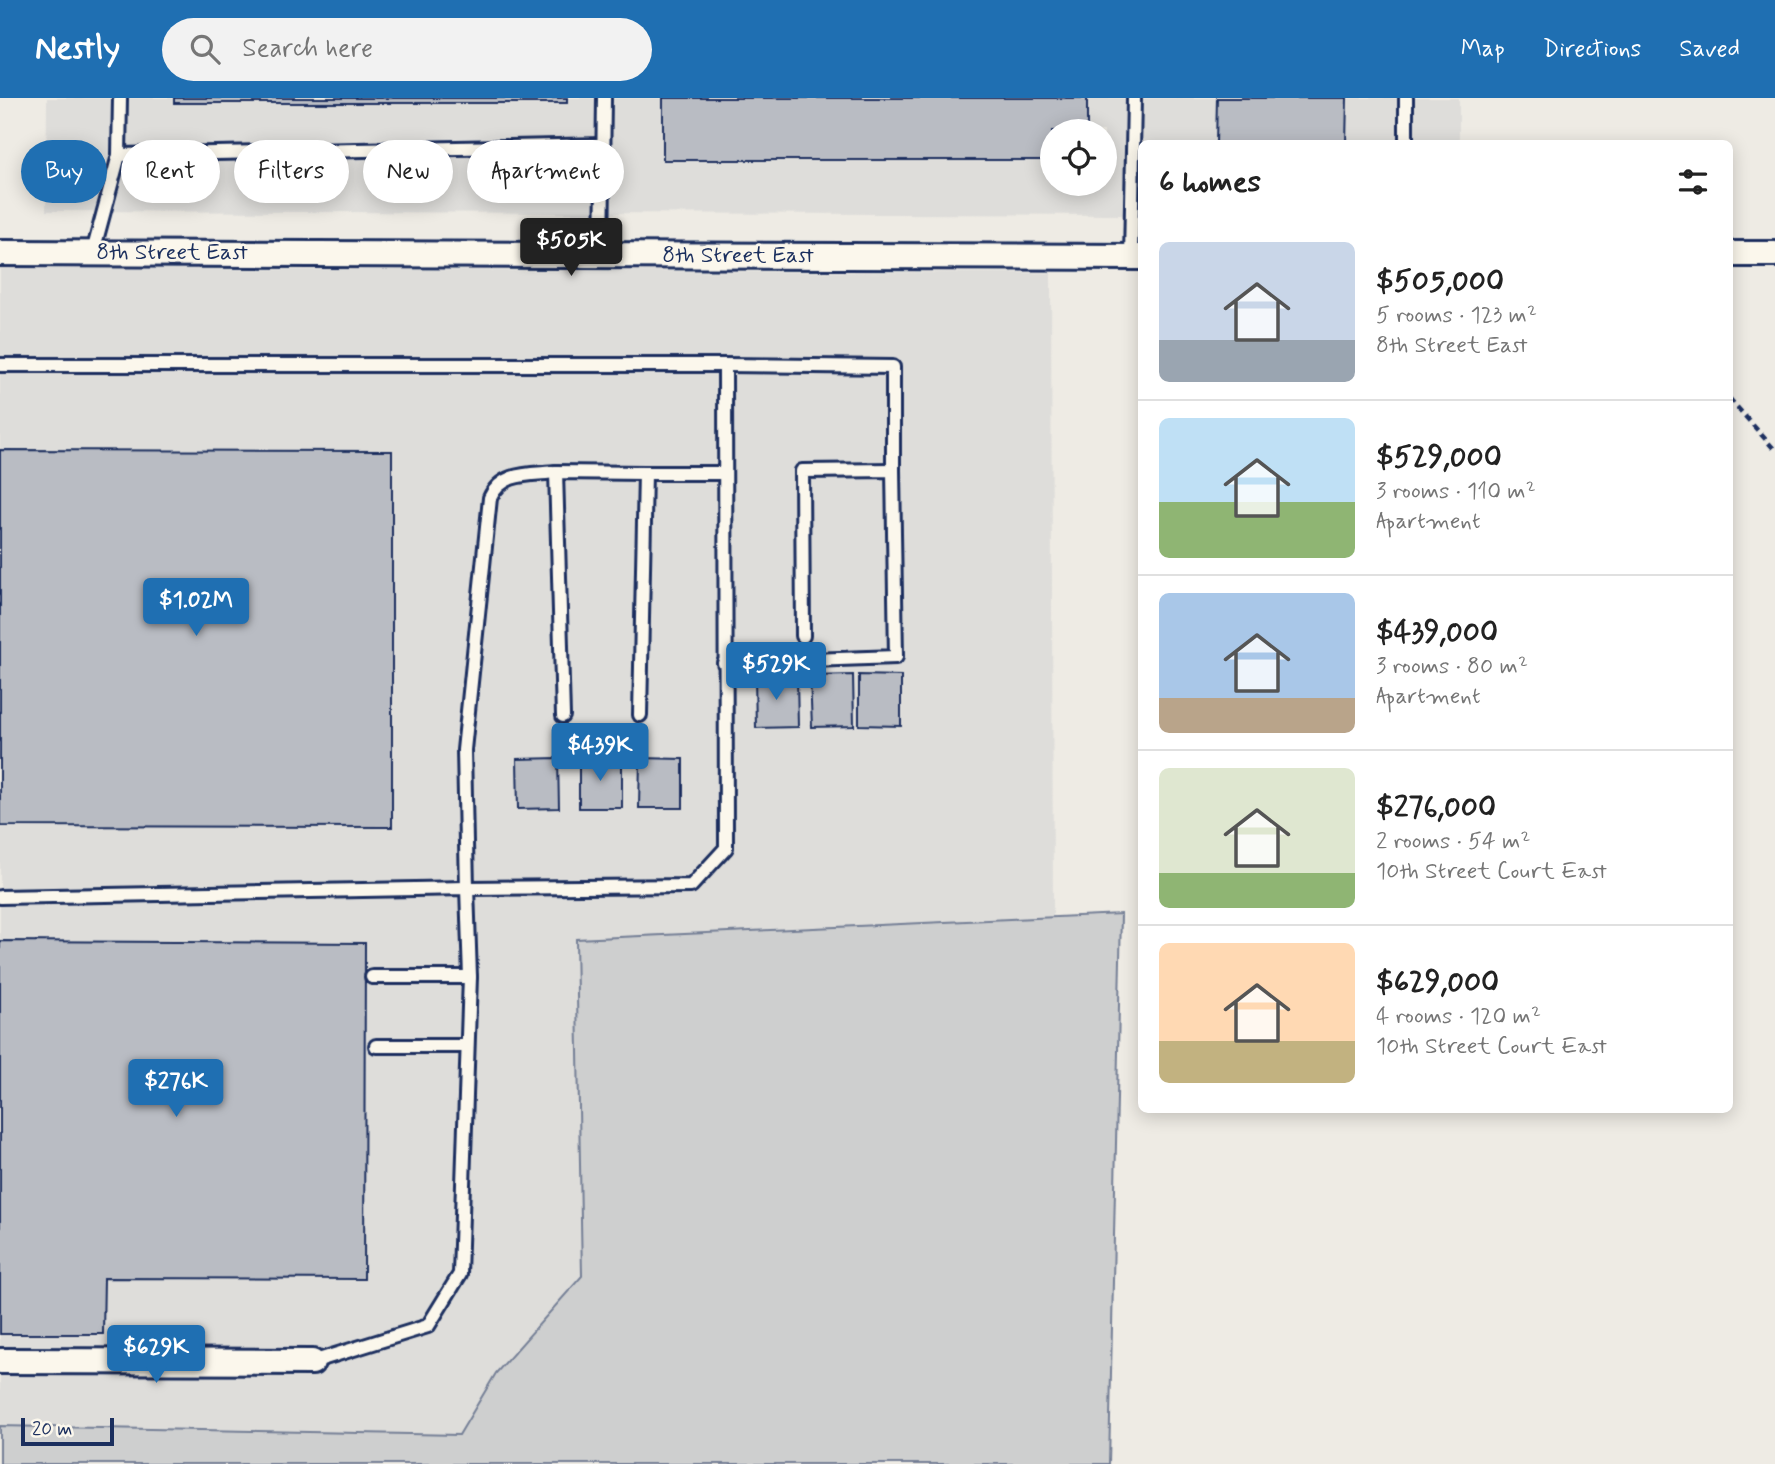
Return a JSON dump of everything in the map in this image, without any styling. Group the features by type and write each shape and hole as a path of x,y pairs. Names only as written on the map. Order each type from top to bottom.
{"street":[{"name":"8th Street East","path":"0,253 1136,258"},
{"path":"1733,254 1775,254"},
{"path":"0,1361 312,1362"}],"lane":[{"path":"93,252 119,155 120,98"},
{"path":"603,140 604,98"},
{"path":"1134,98 1136,258"},
{"path":"1406,98 1406,140"},
{"path":"119,155 467,148"},
{"path":"602,203 602,255"},
{"path":"0,365 893,367 896,657 724,663"},
{"path":"0,897 691,886 726,848 724,365"},
{"path":"803,636 802,471 893,470"},
{"path":"312,1362 428,1326 460,1273 470,977 464,750 491,498 495,486 507,478 556,472 724,473"},
{"path":"556,472 563,716"},
{"path":"640,715 645,473"},
{"path":"372,977 470,977"},
{"path":"376,1046 467,1046"}],"path":[{"path":"1733,403 1775,450"}],"shaded area":[{"path":"47,98 1459,98 1459,140 1138,140 1138,215 46,211 46,203 107,203 107,140 47,140"},
{"path":"0,268 1051,273 1053,917 576,940 582,1276 496,1373 459,1435 0,1426"},
{"path":"1121,914 1109,1464 0,1464 0,1426 459,1435 496,1373 582,1276 576,939"}],"building":[{"path":"174,98 567,98 567,103 174,103"},
{"path":"663,98 1087,98 1087,119 1040,119 1040,160 663,160"},
{"path":"1217,98 1347,98 1346,140 1216,140"},
{"path":"0,450 392,451 392,827 0,826"},
{"path":"853,675 854,726 812,727 810,676"},
{"path":"859,675 901,676 901,726 859,725"},
{"path":"755,677 797,677 798,727 756,728"},
{"path":"558,758 559,808 518,809 517,759"},
{"path":"579,758 622,758 622,808 579,808"},
{"path":"640,758 683,759 683,808 639,808"},
{"path":"0,941 365,943 364,1279 104,1278 103,1334 0,1334"}]}
